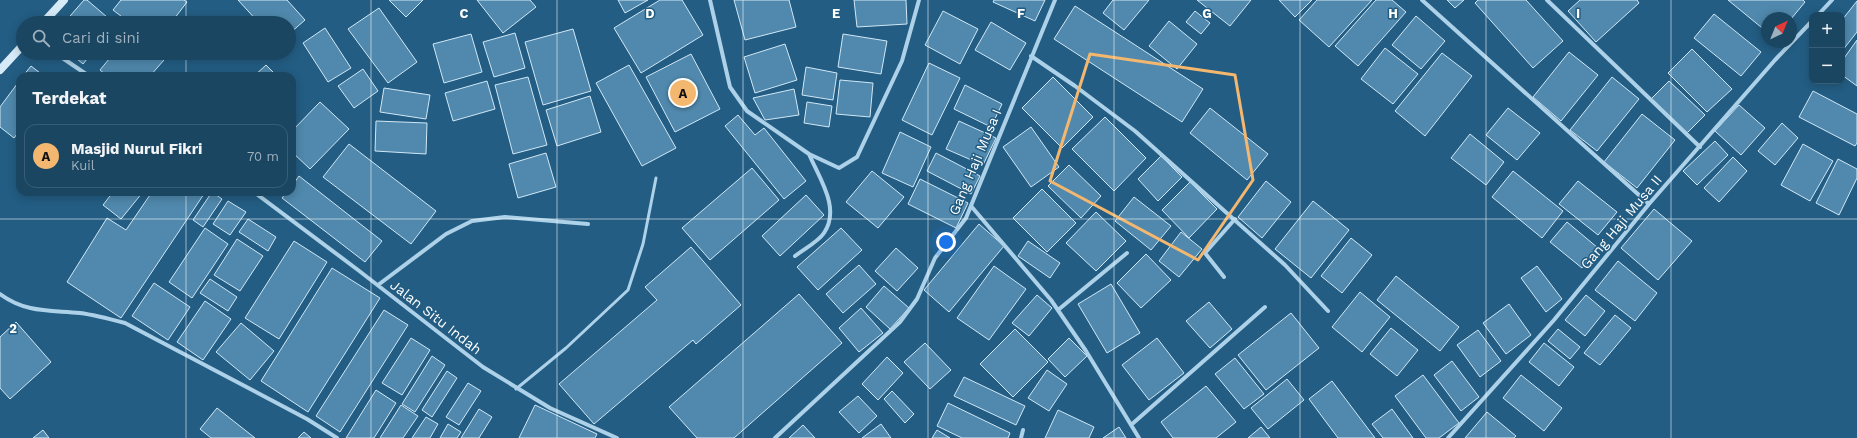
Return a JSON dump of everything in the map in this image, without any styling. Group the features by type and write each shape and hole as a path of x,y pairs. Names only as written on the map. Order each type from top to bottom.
{"main road":[{"path":"49,16 64,0"},
{"path":"0,70 16,53"}],"street":[{"path":"710,0 730,87 747,111 809,154 839,168 857,157 902,60 919,0"},
{"name":"Gang Haji Musa I","path":"775,438 900,322 917,299 935,258 966,218 1031,56 1056,0"},
{"path":"1422,0 1649,204"},
{"path":"1547,0 1700,147"},
{"path":"1820,12 1827,2 1832,0"},
{"name":"Gang Haji Musa II","path":"1450,437 1554,320 1649,204 1775,60 1809,24"},
{"path":"1031,56 1075,86 1135,131 1285,265 1328,311"},
{"path":"65,60 83,72"},
{"path":"795,256 824,234 832,218 828,195 809,154"},
{"name":"Jalan Situ Indah","path":"259,196 378,285 482,367 556,412 617,438"},
{"path":"971,206 1058,310 1086,351 1139,438"},
{"path":"378,285 446,234 472,221 505,217 588,224"},
{"path":"1224,277 1204,253 1235,219"},
{"path":"1058,310 1127,253"},
{"path":"0,294 10,301 27,308 49,312 101,316 125,323 307,419 336,438"},
{"path":"1131,425 1264,307"},
{"path":"1021,438 1023,430"}],"lane":[{"path":"516,389 566,348 628,290 643,244 656,178"}],"highlighted area":[{"path":"1090,54 1235,75 1253,180 1198,260 1050,181"}],"building":[{"path":"84,0 87,0 106,16 70,16"},
{"path":"121,0 184,0 187,2 176,16 121,16 113,10"},
{"path":"238,0 287,0 305,20 296,28 296,16 253,16"},
{"path":"389,0 423,0 406,17"},
{"path":"477,0 530,0 536,7 503,33"},
{"path":"618,0 648,0 625,13"},
{"path":"660,0 682,0 703,35 641,73 614,28"},
{"path":"734,0 789,0 796,27 745,40"},
{"path":"854,0 906,0 907,24 857,27"},
{"path":"994,0 1045,0 1035,21 993,2"},
{"path":"1113,0 1149,0 1124,30 1103,13"},
{"path":"1197,0 1251,0 1230,26"},
{"path":"1279,0 1312,0 1295,17"},
{"path":"1317,0 1372,0 1329,47 1299,20"},
{"path":"1376,0 1392,0 1406,12 1358,66 1335,46"},
{"path":"1447,0 1464,0 1455,8"},
{"path":"1478,0 1526,0 1563,41 1533,68 1475,3"},
{"path":"1580,0 1637,0 1639,3 1596,42 1568,11"},
{"path":"1728,0 1803,0 1805,2 1797,12 1761,12 1761,27"},
{"path":"1857,1 1857,32 1845,47 1845,16"},
{"path":"1075,6 1203,89 1182,122 1054,39"},
{"path":"379,8 417,62 388,83 348,29"},
{"path":"943,11 978,29 960,64 925,45"},
{"path":"1195,11 1210,23 1201,34 1186,22"},
{"path":"1714,14 1761,52 1741,76 1694,38"},
{"path":"1416,16 1445,41 1421,69 1392,45"},
{"path":"1169,21 1197,44 1177,69 1149,46"},
{"path":"991,22 1026,43 1010,70 975,50"},
{"path":"325,28 351,68 328,82 303,43"},
{"path":"573,29 591,91 543,105 525,42"},
{"path":"515,33 525,68 494,77 483,42"},
{"path":"471,34 482,72 444,83 433,44"},
{"path":"843,34 887,41 881,74 838,67"},
{"path":"1857,40 1857,86 1845,77 1845,57"},
{"path":"785,44 797,80 755,93 744,57"},
{"path":"1385,48 1418,74 1393,104 1361,79"},
{"path":"1692,49 1732,89 1707,112 1668,73"},
{"path":"1569,52 1598,75 1561,121 1533,97"},
{"path":"1442,53 1472,76 1425,136 1395,111"},
{"path":"691,54 720,109 675,132 646,77"},
{"path":"78,60 86,60 83,64"},
{"path":"108,60 164,60 154,72 102,72 100,70"},
{"path":"929,63 960,78 932,135 902,120"},
{"path":"266,65 273,72 258,72"},
{"path":"629,65 676,148 642,166 596,83"},
{"path":"31,66 39,72 26,72"},
{"path":"806,67 837,73 833,100 802,95"},
{"path":"363,69 378,91 354,108 338,86"},
{"path":"528,77 547,145 513,154 495,85"},
{"path":"1053,77 1093,117 1062,148 1022,108"},
{"path":"1612,77 1639,99 1597,151 1570,130"},
{"path":"840,80 873,83 870,117 836,114"},
{"path":"487,81 495,109 453,121 445,93"},
{"path":"1669,81 1705,115 1687,133 1651,99"},
{"path":"16,85 16,135 14,138 0,127 0,107"},
{"path":"965,85 1002,104 991,127 954,109"},
{"path":"384,88 430,95 426,119 380,112"},
{"path":"794,89 799,115 765,120 753,98"},
{"path":"1813,91 1857,114 1857,143 1855,146 1799,117"},
{"path":"590,96 601,132 557,146 546,110"},
{"path":"320,102 349,129 310,169 296,156 296,127"},
{"path":"807,102 832,106 829,127 804,123"},
{"path":"1739,105 1765,128 1741,155 1715,131"},
{"path":"1210,108 1268,154 1247,180 1190,133"},
{"path":"1508,108 1540,133 1517,160 1486,135"},
{"path":"1642,114 1675,140 1637,188 1604,162"},
{"path":"738,115 755,135 764,128 806,181 784,199 725,126"},
{"path":"1105,117 1146,158 1114,191 1072,149"},
{"path":"376,121 427,123 426,154 375,151"},
{"path":"959,121 996,138 983,165 946,149"},
{"path":"1782,123 1798,138 1775,165 1758,151"},
{"path":"1031,127 1059,167 1031,187 1003,147"},
{"path":"900,132 931,147 913,187 882,173"},
{"path":"1470,134 1504,162 1486,185 1451,158"},
{"path":"1715,141 1728,155 1697,185 1683,171"},
{"path":"349,144 436,211 411,244 323,177"},
{"path":"1803,144 1833,161 1810,201 1781,185"},
{"path":"546,153 556,187 518,198 509,164"},
{"path":"936,153 980,176 971,194 927,171"},
{"path":"1161,156 1182,177 1158,201 1138,179"},
{"path":"1733,157 1747,171 1719,202 1704,188"},
{"path":"1838,159 1857,169 1857,178 1839,215 1816,203"},
{"path":"1069,165 1101,196 1081,218 1048,186"},
{"path":"752,168 779,200 710,260 682,228"},
{"path":"872,171 904,197 878,228 846,202"},
{"path":"1513,171 1563,211 1542,238 1492,197"},
{"path":"299,176 382,241 365,262 282,198 284,196 296,196 296,180"},
{"path":"920,179 968,203 956,228 908,204"},
{"path":"1266,181 1291,202 1262,238 1238,217"},
{"path":"1578,181 1617,212 1598,235 1559,204"},
{"path":"1190,182 1217,209 1189,238 1162,210"},
{"path":"1042,189 1076,223 1047,252 1013,218"},
{"path":"806,195 824,215 780,256 762,236"},
{"path":"110,196 140,196 121,219 103,205"},
{"path":"149,196 203,196 121,318 67,282 107,218 126,230"},
{"path":"209,196 218,196 222,199 203,227 193,220"},
{"path":"1134,197 1171,226 1151,250 1115,221"},
{"path":"228,201 246,212 230,235 213,224"},
{"path":"1313,201 1349,230 1311,278 1275,249"},
{"path":"1654,209 1692,241 1658,280 1621,248"},
{"path":"1096,212 1126,241 1096,271 1066,243"},
{"path":"248,219 276,237 268,251 239,232"},
{"path":"1567,222 1598,248 1582,268 1550,242"},
{"path":"979,224 1004,246 949,312 924,290"},
{"path":"205,228 228,244 192,298 169,282"},
{"path":"841,228 862,250 818,290 797,267"},
{"path":"1181,232 1202,249 1179,277 1159,261"},
{"path":"1351,238 1372,255 1342,293 1321,276"},
{"path":"237,239 263,256 240,291 214,275"},
{"path":"294,241 327,262 279,339 245,318"},
{"path":"1028,241 1060,263 1050,278 1018,256"},
{"path":"691,247 741,305 696,344 693,340 594,424 559,384 657,300 645,287"},
{"path":"896,248 918,268 897,291 875,271"},
{"path":"1146,254 1171,280 1141,308 1117,283"},
{"path":"1618,261 1657,293 1635,321 1595,290"},
{"path":"859,265 876,284 843,313 826,294"},
{"path":"994,266 1026,289 989,340 957,318"},
{"path":"1537,266 1562,299 1546,312 1521,278"},
{"path":"332,268 380,298 308,412 261,381"},
{"path":"1396,276 1459,327 1440,351 1377,300"},
{"path":"210,279 237,297 228,311 200,293"},
{"path":"154,283 190,307 168,340 132,316"},
{"path":"1111,284 1140,333 1107,353 1078,304"},
{"path":"884,286 909,308 890,329 866,307"},
{"path":"1360,292 1390,317 1362,352 1332,327"},
{"path":"799,294 842,343 734,438 697,438 669,407"},
{"path":"1037,295 1052,308 1029,336 1012,323"},
{"path":"1586,295 1605,311 1585,336 1565,320"},
{"path":"205,301 231,319 203,360 177,342"},
{"path":"1209,302 1232,329 1210,348 1186,321"},
{"path":"1509,304 1531,335 1506,354 1483,323"},
{"path":"861,308 883,333 859,352 839,328"},
{"path":"384,310 408,325 340,432 316,416"},
{"path":"1291,313 1319,348 1266,390 1238,355"},
{"path":"1615,315 1631,328 1600,365 1584,353"},
{"path":"16,322 51,362 10,399 0,388 0,337"},
{"path":"241,323 274,351 250,380 216,352"},
{"path":"1391,328 1418,350 1397,376 1370,354"},
{"path":"1015,329 1048,362 1013,397 980,364"},
{"path":"1558,329 1580,347 1570,359 1548,341"},
{"path":"1478,330 1501,361 1480,377 1457,345"},
{"path":"411,338 430,350 402,395 382,383"},
{"path":"1069,338 1087,356 1065,377 1048,359"},
{"path":"1157,338 1184,373 1149,400 1122,365"},
{"path":"925,343 951,370 930,389 904,362"},
{"path":"1544,343 1574,367 1559,386 1529,362"},
{"path":"432,356 445,365 415,412 402,404"},
{"path":"887,357 903,373 878,400 862,384"},
{"path":"1235,358 1264,394 1244,409 1215,374"},
{"path":"1452,361 1479,397 1461,411 1434,375"},
{"path":"1047,370 1067,384 1049,411 1028,398"},
{"path":"447,371 457,378 432,417 422,410"},
{"path":"1423,375 1459,423 1439,438 1426,438 1395,396"},
{"path":"1521,375 1562,408 1544,431 1503,398"},
{"path":"964,377 1025,406 1016,425 954,396"},
{"path":"1287,379 1304,400 1268,429 1251,408"},
{"path":"1332,381 1375,438 1338,438 1309,399"},
{"path":"468,383 481,391 459,425 446,417"},
{"path":"1206,386 1236,422 1216,438 1173,438 1161,422"},
{"path":"376,390 396,403 374,438 346,438"},
{"path":"892,391 914,414 905,423 884,399"},
{"path":"858,396 877,416 859,433 839,412"},
{"path":"948,403 1010,433 1008,438 962,438 937,426"},
{"path":"401,405 418,416 403,438 380,438"},
{"path":"535,405 597,434 595,438 519,438"},
{"path":"217,408 255,438 211,438 200,429"},
{"path":"479,409 492,417 479,438 461,438"},
{"path":"1392,409 1413,438 1383,438 1372,424"},
{"path":"1058,410 1094,427 1089,438 1045,438"},
{"path":"1487,412 1516,436 1514,438 1465,438"},
{"path":"426,417 438,424 430,438 412,438"},
{"path":"448,424 461,432 457,438 440,438"},
{"path":"881,424 891,438 862,438"},
{"path":"803,425 815,438 789,438"},
{"path":"1119,427 1126,438 1103,438"},
{"path":"1261,427 1270,438 1248,438"},
{"path":"43,430 49,438 33,438"},
{"path":"937,430 950,438 932,438"},
{"path":"304,432 311,438 298,438"}],"place":[{"name":"Masjid Nurul Fikri","path":"683,93"}]}
